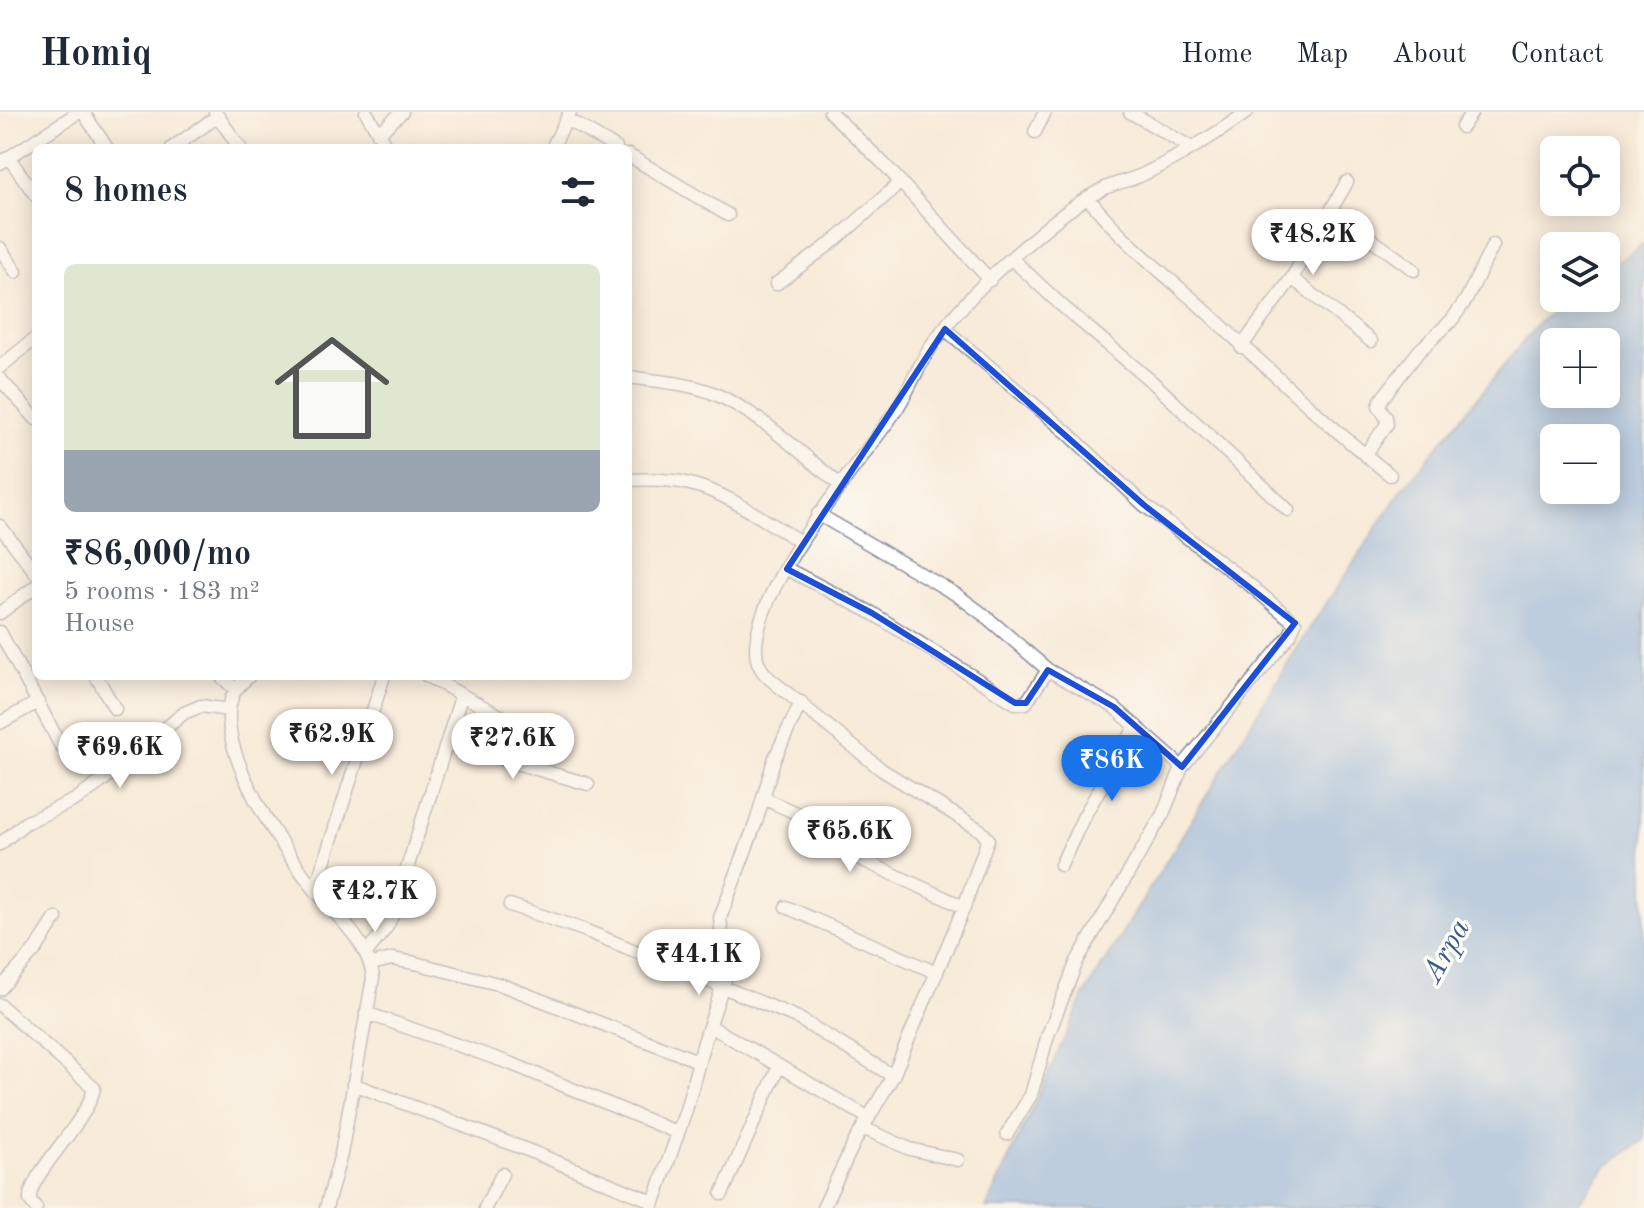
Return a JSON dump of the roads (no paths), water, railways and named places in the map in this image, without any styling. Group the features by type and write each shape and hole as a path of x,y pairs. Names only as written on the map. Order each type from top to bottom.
{"street":[{"path":"32,192 4,160 81,112 104,144"},
{"path":"366,112 384,144"},
{"path":"378,134 402,112"},
{"path":"830,112 901,182 990,280"},
{"path":"1035,132 1045,112"},
{"path":"1130,112 1190,147"},
{"path":"823,1208 893,1076 964,907 988,839 986,834 882,770 770,679 757,660 756,645 763,615 818,514 896,409 936,339 990,280 1054,222 1088,198 1105,188 1148,173 1247,112"},
{"path":"1462,127 1472,112"},
{"path":"177,144 217,114 237,144"},
{"path":"554,144 569,115 610,144"},
{"path":"632,157 728,215"},
{"path":"776,284 838,238 901,182"},
{"path":"1241,347 1292,278 1347,182"},
{"path":"1088,198 1121,236 1241,347 1390,475"},
{"path":"1331,210 1414,270"},
{"path":"1365,455 1387,424 1379,406 1381,400 1419,351 1451,321 1466,300 1493,245"},
{"path":"0,248 16,272"},
{"path":"1012,259 1158,387 1288,510"},
{"path":"1292,278 1371,341"},
{"path":"945,329 1069,434 1144,505 1295,623 1290,635 1182,767 1163,814 1077,961 1048,1035 1031,1095 1007,1134"},
{"path":"0,367 32,341"},
{"path":"632,378 694,388 729,401 751,414 839,484"},
{"path":"0,379 32,415"},
{"path":"632,480 656,479 690,484 719,494 801,542"},
{"path":"818,514 957,595 1048,670 1114,707 1182,767"},
{"path":"0,526 32,568"},
{"path":"787,569 872,613 1015,703 1026,703 1048,670"},
{"path":"2,608 32,589"},
{"path":"0,632 61,746"},
{"path":"98,680 115,709"},
{"path":"225,680 235,689"},
{"path":"245,680 235,689 229,710 233,741 255,800 315,890 369,958 373,978 341,1154 326,1208"},
{"path":"315,890 383,680"},
{"path":"433,680 552,744"},
{"path":"369,958 392,916 461,697"},
{"path":"0,723 38,702"},
{"path":"353,1084 577,1169 653,1205 731,958 722,937 720,918 774,760 801,702"},
{"path":"0,844 25,823 75,800 101,782 184,713 201,706 229,710"},
{"path":"1061,865 1083,818 1136,726"},
{"path":"447,743 588,784"},
{"path":"763,798 811,820 814,832 824,842 964,907"},
{"path":"510,905 584,930 796,1017 893,1076"},
{"path":"786,907 937,973"},
{"path":"0,989 36,949 56,918"},
{"path":"369,958 415,963 502,985 698,1061"},
{"path":"0,1005 94,1088 72,1131 31,1188 30,1200 36,1208"},
{"path":"366,1013 512,1064 678,1133"},
{"path":"710,1026 910,1149 958,1160"},
{"path":"722,1194 779,1066"},
{"path":"485,1208 502,1174"}],"water":[{"name":"Arpa","path":"1644,243 1644,1140 1606,1167 1575,1208 986,1208 1086,992 1306,634 1401,491 1541,320 1552,312 1620,312 1620,261"}]}
